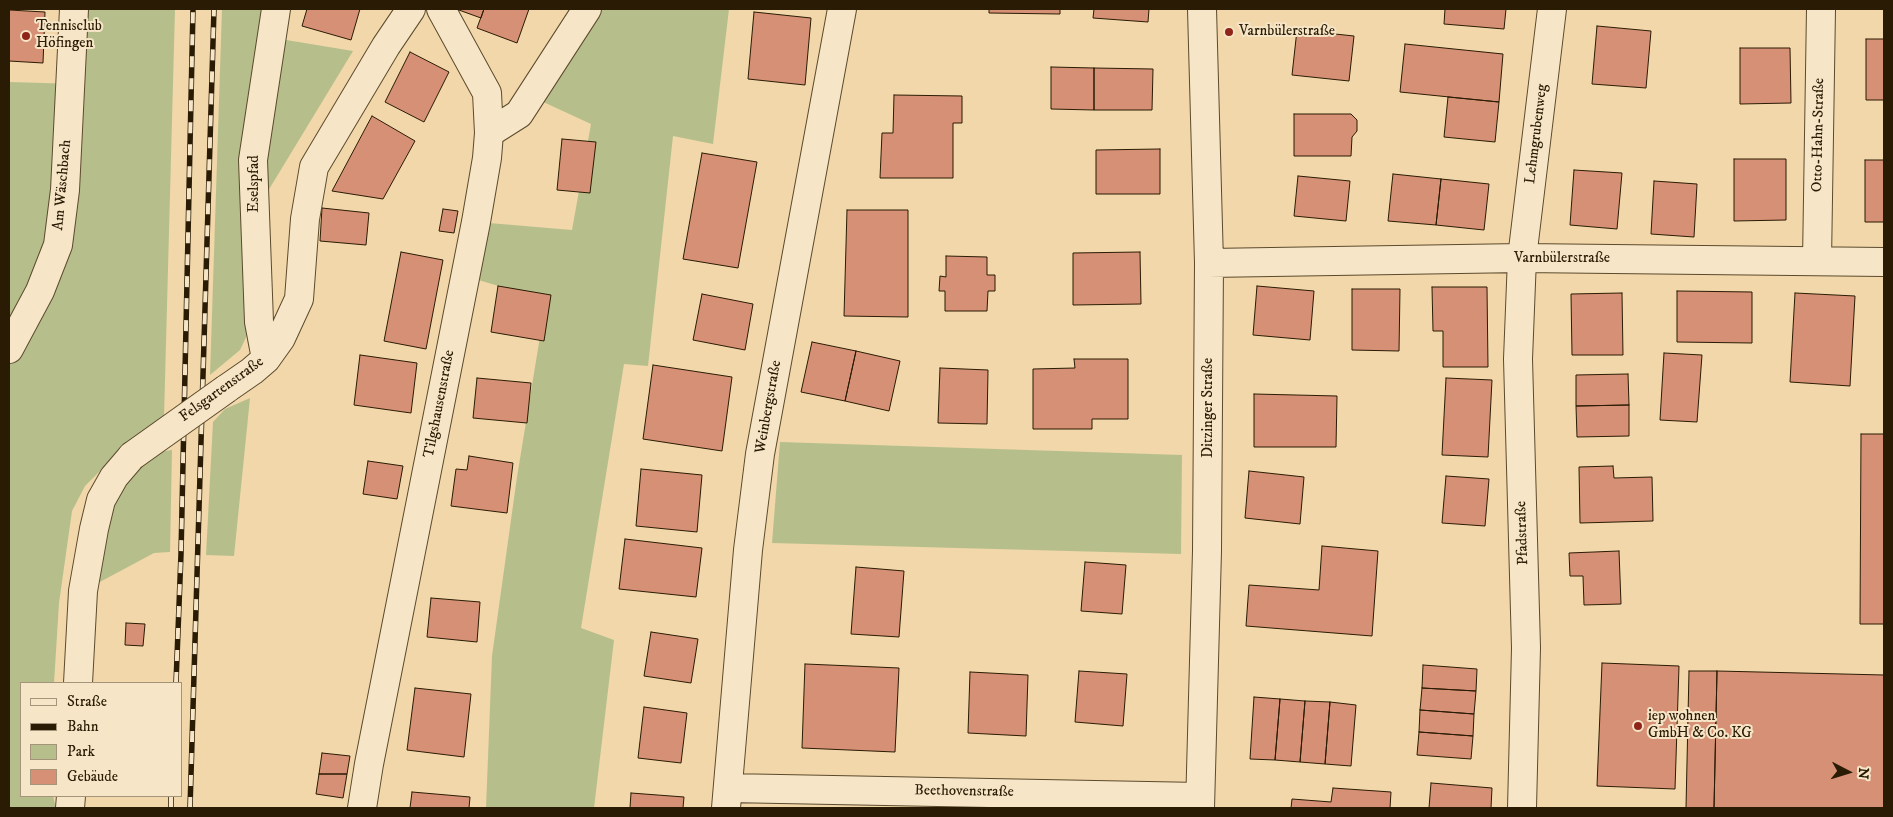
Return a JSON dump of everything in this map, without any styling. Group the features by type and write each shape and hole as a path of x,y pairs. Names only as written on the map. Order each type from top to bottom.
{"street":[{"name":"Am Wäschbach","path":"9,350 40,291 58,245 65,190 74,9"},
{"name":"Eselspfad","path":"266,359 259,322 253,160 276,9"},
{"name":"Felsgartenstraße","path":"78,682 83,591 101,500 114,477 132,456 252,372 266,359 281,338 299,299 305,219 314,167 386,46 411,9"},
{"name":"Tilgshausenstraße","path":"362,808 487,158 489,133 487,92 441,9"},
{"path":"489,133 519,114 587,9"},
{"name":"Weinbergstraße","path":"727,798 748,550 760,454 842,9"},
{"name":"Ditzinger Straße","path":"1200,802 1207,551 1210,263 1202,9"},
{"name":"Lehmgrubenweg","path":"1522,258 1552,9"},
{"name":"Otto-Hahn-Straße","path":"1817,261 1820,9"},
{"name":"Varnbülerstraße","path":"1210,263 1522,258 1884,262"},
{"name":"Pfadstraße","path":"1522,258 1518,359 1526,648 1522,808"},
{"name":"Beethovenstraße","path":"727,798 1200,802"}],"green space":[{"path":"84,9 175,9 164,417 109,462 85,486 72,511 59,603 54,682 20,682 20,797 53,797 56,808 9,808 9,82 79,84"},
{"path":"222,9 275,9 274,38 353,51 268,191 261,306 240,350 210,375"},
{"path":"599,9 729,9 713,144 673,136 648,366 624,364 581,628 614,640 594,808 486,808 492,656 517,477 546,300 475,279 489,223 572,230 591,124 539,100"},
{"path":"250,398 234,556 206,555 213,422 225,409"},
{"path":"780,442 1182,455 1181,554 772,543"},
{"path":"172,450 170,552 154,553 83,591 94,529 132,456"}],"building":[{"path":"307,9 360,9 351,40 302,26"},
{"path":"456,9 484,9 481,18"},
{"path":"484,9 529,9 517,43 477,28"},
{"path":"989,9 1060,9 1060,14 989,13"},
{"path":"1094,9 1149,9 1148,22 1093,18"},
{"path":"1445,9 1506,9 1504,29 1444,24"},
{"name":"Tennisclub Höfingen","path":"9,10 45,12 43,63 9,61"},
{"path":"754,12 811,18 805,85 748,79"},
{"path":"1597,26 1651,31 1646,88 1592,84"},
{"path":"1297,30 1354,36 1349,81 1292,75"},
{"path":"1866,39 1884,39 1884,100 1866,100"},
{"path":"1405,44 1503,54 1499,102 1400,92"},
{"path":"1740,48 1790,48 1791,103 1740,104"},
{"path":"410,52 449,72 424,122 385,102"},
{"path":"1051,67 1094,68 1094,110 1051,109"},
{"path":"1094,68 1153,69 1152,110 1094,110"},
{"path":"894,95 962,96 962,123 953,123 953,178 880,178 882,133 893,133"},
{"path":"1448,97 1499,102 1495,142 1444,137"},
{"path":"1294,114 1351,114 1357,120 1357,131 1352,137 1351,156 1294,156"},
{"path":"372,116 415,141 383,199 332,191"},
{"path":"562,139 596,142 590,193 557,190"},
{"path":"1160,149 1160,194 1096,194 1096,150"},
{"path":"702,153 757,162 738,268 683,259"},
{"path":"1734,159 1786,159 1786,220 1734,221"},
{"path":"1865,160 1884,160 1884,222 1865,222"},
{"path":"1574,170 1622,173 1617,229 1570,225"},
{"path":"1393,174 1441,179 1436,225 1388,221"},
{"path":"1298,176 1350,181 1346,221 1294,216"},
{"path":"1441,179 1489,184 1484,230 1436,225"},
{"path":"1654,181 1697,184 1694,237 1651,234"},
{"path":"322,208 369,213 366,245 320,241"},
{"path":"443,209 458,211 454,233 439,231"},
{"path":"847,210 908,210 908,317 844,316"},
{"path":"401,252 443,260 426,349 384,341"},
{"path":"1140,252 1141,304 1073,305 1073,253"},
{"path":"946,256 987,257 987,275 995,275 995,291 988,291 987,311 945,311 945,291 939,291 940,276 946,277"},
{"path":"498,286 551,295 544,341 491,332"},
{"path":"1257,286 1314,291 1310,340 1253,335"},
{"path":"1432,287 1487,287 1488,367 1443,367 1443,331 1433,331"},
{"path":"1352,289 1400,289 1399,351 1352,350"},
{"path":"1677,291 1752,292 1752,343 1677,342"},
{"path":"1622,293 1623,355 1572,355 1571,294"},
{"path":"1795,293 1855,296 1850,386 1790,382"},
{"path":"702,294 753,304 745,350 693,340"},
{"path":"812,342 856,351 845,401 801,392"},
{"path":"856,351 900,361 889,411 845,401"},
{"path":"1664,353 1702,355 1697,422 1660,420"},
{"path":"360,355 417,363 411,413 354,405"},
{"path":"1074,359 1128,359 1128,419 1092,419 1092,429 1033,429 1033,369 1075,368"},
{"path":"653,365 732,377 722,451 643,439"},
{"path":"940,368 988,370 987,424 938,423"},
{"path":"1628,374 1629,405 1576,406 1576,375"},
{"path":"477,378 531,383 527,423 473,418"},
{"path":"1446,378 1492,380 1488,457 1442,455"},
{"path":"1254,394 1337,396 1336,447 1254,447"},
{"path":"1629,405 1629,436 1577,437 1576,406"},
{"path":"1861,434 1884,434 1884,624 1860,624"},
{"path":"469,456 513,463 507,513 451,506 456,469 467,470"},
{"path":"368,461 403,466 397,499 363,494"},
{"path":"1613,466 1614,478 1652,477 1653,521 1580,523 1579,467"},
{"path":"641,469 702,475 697,532 636,526"},
{"path":"1249,471 1304,477 1300,524 1245,518"},
{"path":"1446,476 1489,479 1485,526 1442,523"},
{"path":"625,539 702,548 696,597 619,589"},
{"path":"1322,546 1378,551 1372,636 1246,626 1249,585 1319,590"},
{"path":"1619,551 1621,604 1584,605 1583,576 1570,576 1569,553"},
{"path":"1085,562 1126,565 1122,614 1081,611"},
{"path":"856,567 904,571 899,637 851,634"},
{"path":"431,598 480,602 477,642 427,637"},
{"path":"126,623 145,624 143,646 125,645"},
{"path":"651,632 698,639 691,683 644,676"},
{"name":"iep wohnen GmbH & Co. KG","path":"1602,663 1679,666 1675,789 1597,786"},
{"path":"805,664 899,668 895,752 802,748"},
{"path":"1423,665 1477,669 1476,691 1422,688"},
{"path":"1079,671 1127,674 1123,726 1075,722"},
{"path":"1689,671 1717,671 1714,808 1686,808"},
{"path":"1717,671 1884,675 1884,808 1714,808"},
{"path":"970,672 1028,675 1026,736 968,733"},
{"path":"415,688 471,694 464,757 407,750"},
{"path":"1422,688 1476,691 1474,714 1420,710"},
{"path":"1254,697 1280,699 1275,760 1250,759"},
{"path":"1280,699 1305,701 1300,762 1275,760"},
{"path":"1305,701 1330,702 1325,764 1300,762"},
{"path":"1330,702 1356,705 1351,766 1325,764"},
{"path":"644,707 687,713 681,763 638,758"},
{"path":"1420,710 1474,714 1473,736 1419,732"},
{"path":"1419,732 1473,736 1471,759 1417,755"},
{"path":"322,753 350,756 347,774 319,774"},
{"path":"319,774 347,774 343,798 316,794"},
{"path":"1431,783 1492,788 1491,808 1429,808"},
{"path":"1333,788 1391,792 1390,808 1291,808 1292,799 1331,802"},
{"path":"412,792 470,797 469,808 410,808"},
{"path":"631,793 684,797 683,808 630,808"}],"railway":[{"path":"176,682 181,554 193,9"},
{"path":"190,808 214,9"},
{"path":"171,797 171,808"}],"place":[{"name":"Varnbülerstraße","path":"1229,32"},
{"name":"Tennisclub Höfingen","path":"26,36"},
{"name":"iep wohnen GmbH & Co. KG","path":"1638,726"}]}
